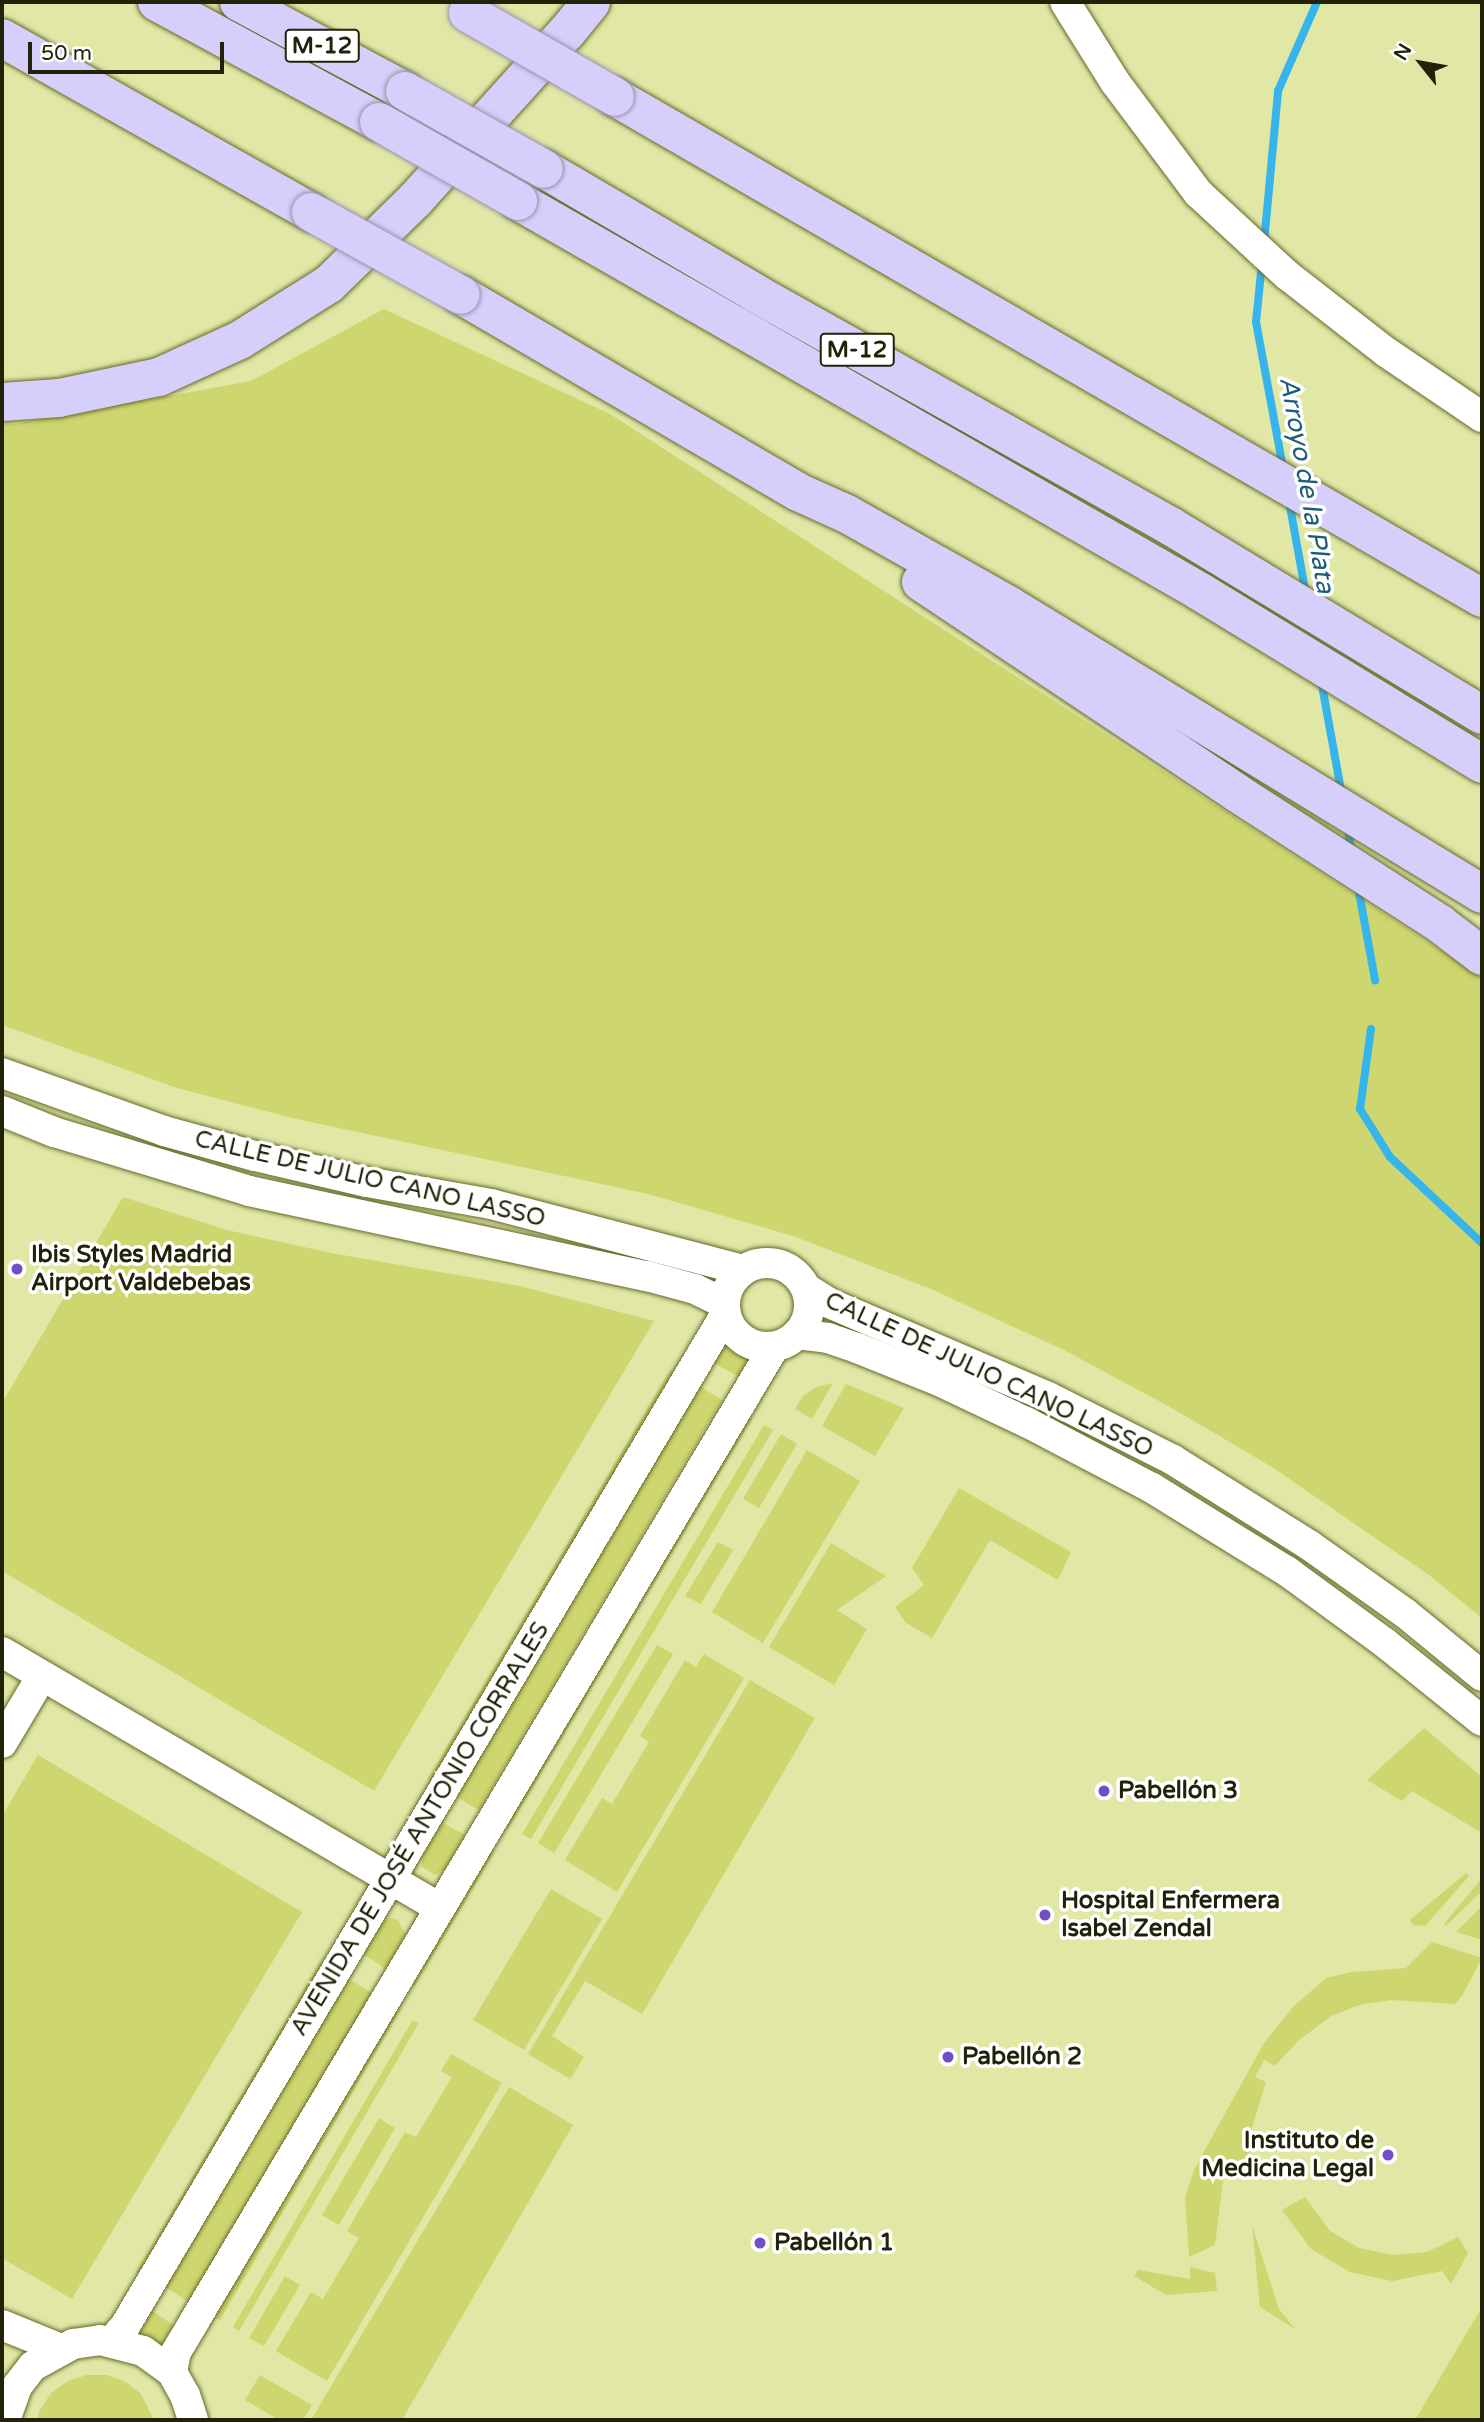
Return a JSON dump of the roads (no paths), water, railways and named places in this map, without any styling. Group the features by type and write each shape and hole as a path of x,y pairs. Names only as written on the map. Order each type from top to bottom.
{"highway":[{"path":"157,2 379,122 1199,591 1437,734 1482,764"},
{"name":"M-12","path":"239,2 544,169 755,293 1172,527 1471,708"},
{"path":"505,97 560,2"},
{"path":"2,402 59,398 159,377 240,340 329,284 415,200 591,2"},
{"path":"458,7 1481,597"},
{"path":"2,38 461,295 798,492 847,514 1010,606 1482,894"},
{"path":"798,492 842,530 1237,793 1440,924 1482,956"}],"street":[{"path":"1065,2 1115,82 1198,193 1287,275 1386,352 1482,417"},
{"name":"CALLE DE JULIO CANO LASSO","path":"2,1073 164,1131 256,1156 367,1182 491,1204 742,1270"},
{"name":"CALLE DE JULIO CANO LASSO","path":"2,1111 54,1132 250,1191 647,1276 695,1289 725,1309"},
{"path":"172,2372 176,2352 440,1908 786,1340 808,1313 807,1289 791,1269 766,1262 742,1270 733,1279 725,1309 738,1337 749,1344 786,1340"},
{"name":"CALLE DE JULIO CANO LASSO","path":"807,1289 829,1303 1048,1397 1173,1460 1309,1545 1405,1613 1482,1676"},
{"name":"AVENIDA DE JOSÉ ANTONIO CORRALES","path":"112,2341 125,2326 390,1880 725,1309"},
{"name":"CALLE DE JULIO CANO LASSO","path":"786,1340 828,1339 939,1381 1028,1423 1152,1488 1288,1572 1385,1643 1482,1721"},
{"path":"2,1652 440,1908"},
{"path":"2,1743 42,1676"},
{"path":"2,2325 61,2349"},
{"path":"5,2420 11,2399 26,2374 61,2349 85,2341 112,2341 143,2351 172,2372 185,2395 193,2420"}],"waterway":[{"name":"Arroyo de la Plata","path":"1264,243 1278,91 1317,2"},
{"name":"Arroyo de la Plata","path":"1262,263 1256,322 1283,467"},
{"name":"Arroyo de la Plata","path":"1289,501 1306,595"},
{"name":"Arroyo de la Plata","path":"1321,680 1342,795"},
{"name":"Arroyo de la Plata","path":"1347,825 1352,853"},
{"name":"Arroyo de la Plata","path":"1358,887 1375,980"},
{"name":"Arroyo de la Plata","path":"1371,1029 1360,1109 1390,1157 1482,1243"}],"place":[{"name":"Ibis Styles Madrid Airport Valdebebas","path":"17,1269"},
{"name":"Pabellón 3","path":"1104,1791"},
{"name":"Hospital Enfermera Isabel Zendal","path":"1045,1915"},
{"name":"Pabellón 2","path":"948,2057"},
{"name":"Instituto de Medicina Legal","path":"1388,2155"},
{"name":"Pabellón 1","path":"760,2243"}]}
